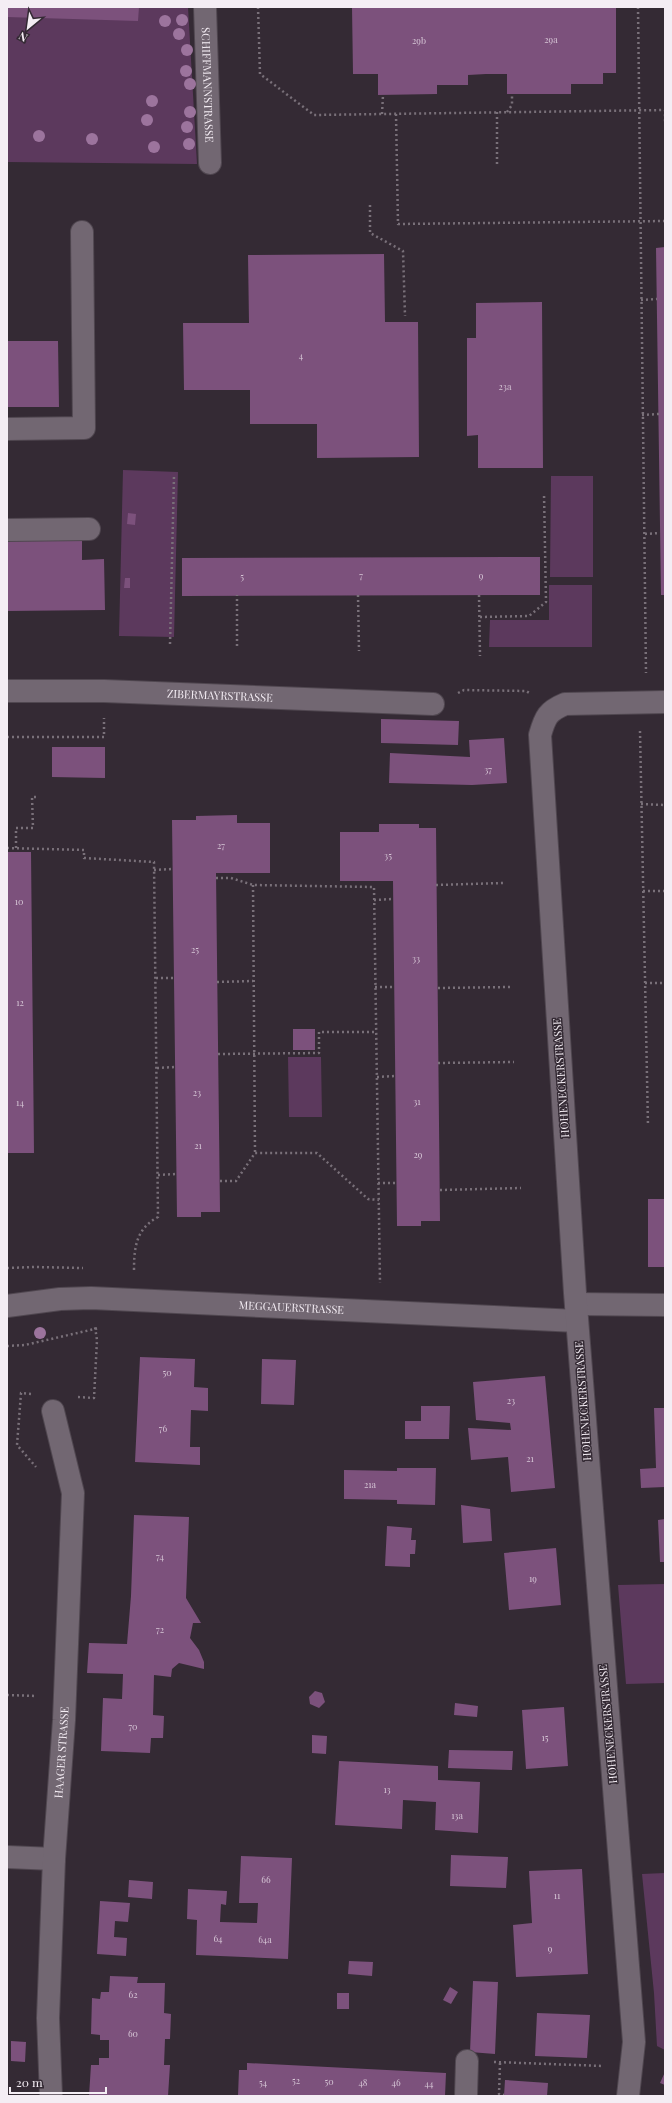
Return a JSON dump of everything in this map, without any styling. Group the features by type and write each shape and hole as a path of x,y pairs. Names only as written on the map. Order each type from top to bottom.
{"street":[{"name":"SCHIFFMANNSTRASSE","path":"205,7 210,164"},
{"path":"7,429 84,428 82,232"},
{"path":"7,530 89,529"},
{"name":"ZIBERMAYRSTRASSE","path":"7,691 104,691 433,704"},
{"path":"553,709 565,704 665,702"},
{"name":"HOHENECKERSTRASSE","path":"553,709 544,721 540,735 576,1312 634,2042 628,2096"},
{"name":"MEGGAUERSTRASSE","path":"7,1306 60,1299 91,1298 576,1312 665,1305"},
{"name":"HAAGER STRASSE","path":"51,2096 48,2018 54,1859 64,1720 73,1493 53,1411"},
{"path":"7,1857 54,1859"},
{"path":"466,2096 467,2061"}],"path":[{"path":"258,7 260,74 314,114 665,110 665,124"},
{"path":"638,7 646,673"},
{"path":"507,112 512,105 512,94"},
{"path":"382,114 383,95"},
{"path":"497,112 497,167"},
{"path":"396,114 398,224 665,221"},
{"path":"370,205 370,233 403,251 405,316"},
{"path":"641,300 657,299"},
{"path":"642,414 659,414"},
{"path":"170,644 174,476"},
{"path":"480,616 529,616 546,602 544,493"},
{"path":"644,534 660,533"},
{"path":"237,595 237,646"},
{"path":"358,595 359,651"},
{"path":"479,595 480,656"},
{"path":"433,704 464,690 526,691 553,709"},
{"path":"7,737 104,737 104,691"},
{"path":"640,731 648,1126"},
{"path":"16,848 16,828 33,828 32,797 39,797"},
{"path":"641,804 664,805"},
{"path":"7,848 84,850 84,858 154,862 158,1217 150,1221 138,1236 135,1244 134,1271"},
{"path":"154,870 172,869"},
{"path":"216,878 231,878 252,885 374,887 380,1283"},
{"path":"436,885 503,883"},
{"path":"220,1181 236,1181 255,1153 252,885"},
{"path":"644,891 664,891"},
{"path":"374,900 394,899"},
{"path":"156,978 174,978"},
{"path":"218,982 253,981"},
{"path":"645,983 664,983"},
{"path":"376,987 394,987"},
{"path":"438,988 510,987"},
{"path":"218,1054 319,1053 319,1032 376,1032"},
{"path":"438,1063 514,1062"},
{"path":"157,1068 175,1067"},
{"path":"377,1077 395,1076"},
{"path":"255,1153 317,1153 368,1199 379,1200"},
{"path":"158,1175 176,1174"},
{"path":"378,1183 396,1183"},
{"path":"440,1190 521,1188"},
{"path":"53,1411 55,1395 94,1398 97,1340 91,1298"},
{"path":"7,1695 38,1696"},
{"path":"467,2061 606,2066"},
{"path":"500,2063 499,2094 504,2095"}],"shaded area":[{"path":"7,7 188,7 197,164 7,162"},
{"path":"123,470 178,472 174,637 119,636"},
{"path":"551,476 593,476 593,577 550,577"},
{"path":"549,585 592,585 592,647 489,647 490,620 549,620"},
{"path":"288,1057 321,1057 322,1117 289,1117"},
{"path":"665,1584 665,1683 626,1684 618,1585"},
{"path":"665,1873 665,2050 657,2046 654,1993 642,1874"}],"building":[{"path":"7,7 139,7 138,21 7,17"},
{"path":"352,7 616,7 616,73 603,73 603,84 571,84 571,94 507,94 507,74 486,74 468,75 468,85 437,85 437,94 378,95 378,74 353,74"},
{"path":"665,247 665,595 661,595 656,248"},
{"path":"384,254 385,322 418,322 419,457 317,458 317,424 250,424 250,390 184,390 183,323 249,323 248,255"},
{"path":"542,302 543,468 478,468 478,435 467,436 467,338 476,338 476,303"},
{"path":"7,341 58,341 59,407 7,407"},
{"path":"128,513 136,514 135,525 127,524"},
{"path":"82,540 82,560 104,559 105,610 7,611 7,541"},
{"path":"540,557 540,595 182,596 182,558"},
{"path":"125,578 130,578 130,588 124,588"},
{"path":"381,719 459,721 458,745 381,743"},
{"path":"504,738 507,783 472,785 389,783 390,753 470,757 469,740"},
{"path":"52,747 105,747 105,778 52,777"},
{"path":"237,815 237,823 270,823 270,873 216,873 220,1212 201,1212 201,1217 177,1217 172,820 196,820 196,816"},
{"path":"379,824 419,824 419,828 436,828 440,1221 421,1221 421,1226 397,1226 393,881 340,881 340,832 379,832"},
{"path":"7,852 31,852 34,1153 7,1153"},
{"path":"293,1029 315,1029 315,1050 293,1050"},
{"path":"648,1199 665,1199 665,1267 648,1267"},
{"path":"140,1357 195,1359 194,1387 208,1388 208,1411 191,1410 190,1447 200,1447 200,1465 135,1462"},
{"path":"262,1359 296,1360 294,1405 261,1404"},
{"path":"545,1376 555,1488 511,1492 508,1457 471,1460 468,1428 511,1430 510,1423 476,1420 473,1382"},
{"path":"421,1406 450,1406 449,1439 405,1439 405,1421 421,1421"},
{"path":"654,1408 665,1408 665,1487 641,1488 640,1469 656,1468"},
{"path":"397,1468 436,1468 435,1505 397,1504 397,1500 344,1499 344,1470 397,1471"},
{"path":"461,1505 490,1509 492,1541 463,1543"},
{"path":"134,1515 189,1517 186,1598 201,1623 193,1623 190,1638 199,1650 204,1662 204,1669 179,1663 172,1669 171,1677 154,1675 153,1715 164,1716 163,1738 151,1738 150,1753 101,1751 103,1698 122,1699 123,1674 87,1673 89,1643 127,1644 131,1596"},
{"path":"665,1519 665,1562 660,1562 658,1520"},
{"path":"387,1526 412,1528 411,1540 416,1540 415,1554 410,1554 410,1567 385,1566"},
{"path":"556,1548 561,1605 509,1610 504,1553"},
{"path":"315,1691 322,1693 325,1702 319,1708 310,1704 309,1697"},
{"path":"455,1703 478,1706 477,1717 454,1715"},
{"path":"564,1707 568,1766 526,1769 522,1710"},
{"path":"312,1735 327,1736 326,1754 312,1753"},
{"path":"449,1750 513,1751 512,1770 448,1768"},
{"path":"339,1761 438,1766 438,1780 480,1782 478,1833 435,1830 436,1802 403,1800 402,1829 335,1825"},
{"path":"451,1855 508,1857 506,1888 450,1886"},
{"path":"241,1856 292,1858 288,1959 196,1955 197,1920 187,1919 188,1889 227,1891 226,1905 221,1904 220,1922 257,1923 258,1903 239,1903"},
{"path":"582,1869 588,1974 516,1977 513,1925 532,1923 529,1871"},
{"path":"129,1880 153,1882 152,1899 128,1897"},
{"path":"100,1901 130,1903 128,1922 115,1921 114,1937 127,1938 126,1956 97,1954"},
{"path":"349,1961 373,1962 372,1976 348,1974"},
{"path":"110,1976 138,1977 137,1983 165,1983 164,2013 171,2014 170,2039 165,2039 164,2065 170,2065 168,2096 89,2096 91,2065 99,2065 99,2058 109,2058 109,2040 100,2040 100,2035 91,2034 92,1998 100,1999 101,1992 109,1992"},
{"path":"473,1981 498,1982 495,2054 470,2052"},
{"path":"450,1987 458,1992 451,2004 443,2000"},
{"path":"337,1993 349,1993 349,2009 337,2009"},
{"path":"537,2013 590,2015 587,2058 535,2056"},
{"path":"11,2041 26,2042 25,2062 11,2061"},
{"path":"247,2063 446,2073 445,2096 238,2096 239,2070 247,2070"},
{"path":"665,2072 665,2085 660,2083"},
{"path":"505,2080 548,2083 547,2096 504,2096"}]}
